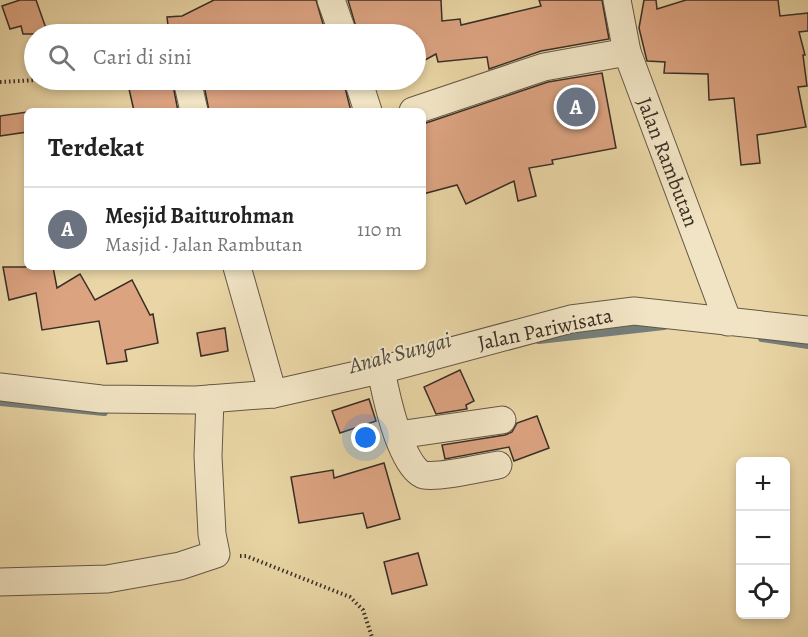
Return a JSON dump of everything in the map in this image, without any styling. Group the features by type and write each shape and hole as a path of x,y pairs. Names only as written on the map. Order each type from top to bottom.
{"street":[{"path":"331,0 339,24"},
{"name":"Jalan Rambutan","path":"617,0 627,52 728,322"},
{"path":"421,108 544,67 627,52"},
{"path":"189,90 193,108"},
{"path":"361,90 367,108"},
{"path":"238,270 273,394"},
{"name":"Jalan Pariwisata","path":"0,387 101,399 210,404 273,394 381,370 539,326 603,314 634,311 808,330"},
{"path":"381,370 389,409 398,435 412,464 419,472 425,475 498,465"},
{"path":"0,582 107,579 180,566 216,554 208,456 210,404"},
{"path":"398,435 502,420"}],"path":[{"path":"0,82 24,81"},
{"path":"216,554 246,556 350,597 363,610 372,637"}],"building":[{"path":"20,0 36,0 44,24 24,24 24,34 21,26 10,29 2,6"},
{"path":"214,0 316,0 323,24 168,24 167,17 182,16"},
{"path":"348,0 441,0 442,21 460,19 461,25 541,6 539,0 602,0 609,39 541,51 489,69 487,57 438,62 436,54 426,60 426,24 355,24"},
{"path":"644,0 656,0 657,9 686,0 778,0 780,16 808,13 808,31 799,32 805,55 803,55 807,86 798,87 806,127 757,135 760,163 741,165 734,98 709,100 708,74 664,73 665,62 647,61 639,28"},
{"path":"602,73 616,148 552,160 553,164 529,168 536,196 518,201 514,181 466,204 457,185 426,193 426,123 548,82"},
{"path":"129,90 174,90 177,108 133,108"},
{"path":"205,90 346,90 350,108 208,108"},
{"path":"24,112 24,132 0,136 0,116"},
{"path":"3,267 54,270 57,288 80,274 95,300 132,280 150,315 153,314 158,343 125,350 127,361 107,364 99,321 42,330 36,293 9,300"},
{"path":"225,328 228,351 201,356 197,333"},
{"path":"460,370 474,401 466,405 467,409 436,414 424,387"},
{"path":"369,399 376,421 340,433 332,411"},
{"path":"537,416 549,448 514,461 509,447 445,459 442,445 505,435 512,432 517,423"},
{"path":"384,463 400,519 367,528 363,513 299,523 291,477 333,470 334,478"},
{"path":"418,553 427,585 392,594 384,562"}],"waterway":[{"name":"Anak Sungai","path":"539,340 664,326"},
{"name":"Anak Sungai","path":"762,338 808,345"},
{"name":"Anak Sungai","path":"0,402 104,412"}],"place":[{"name":"Mesjid Baiturohman","path":"576,107"}]}
